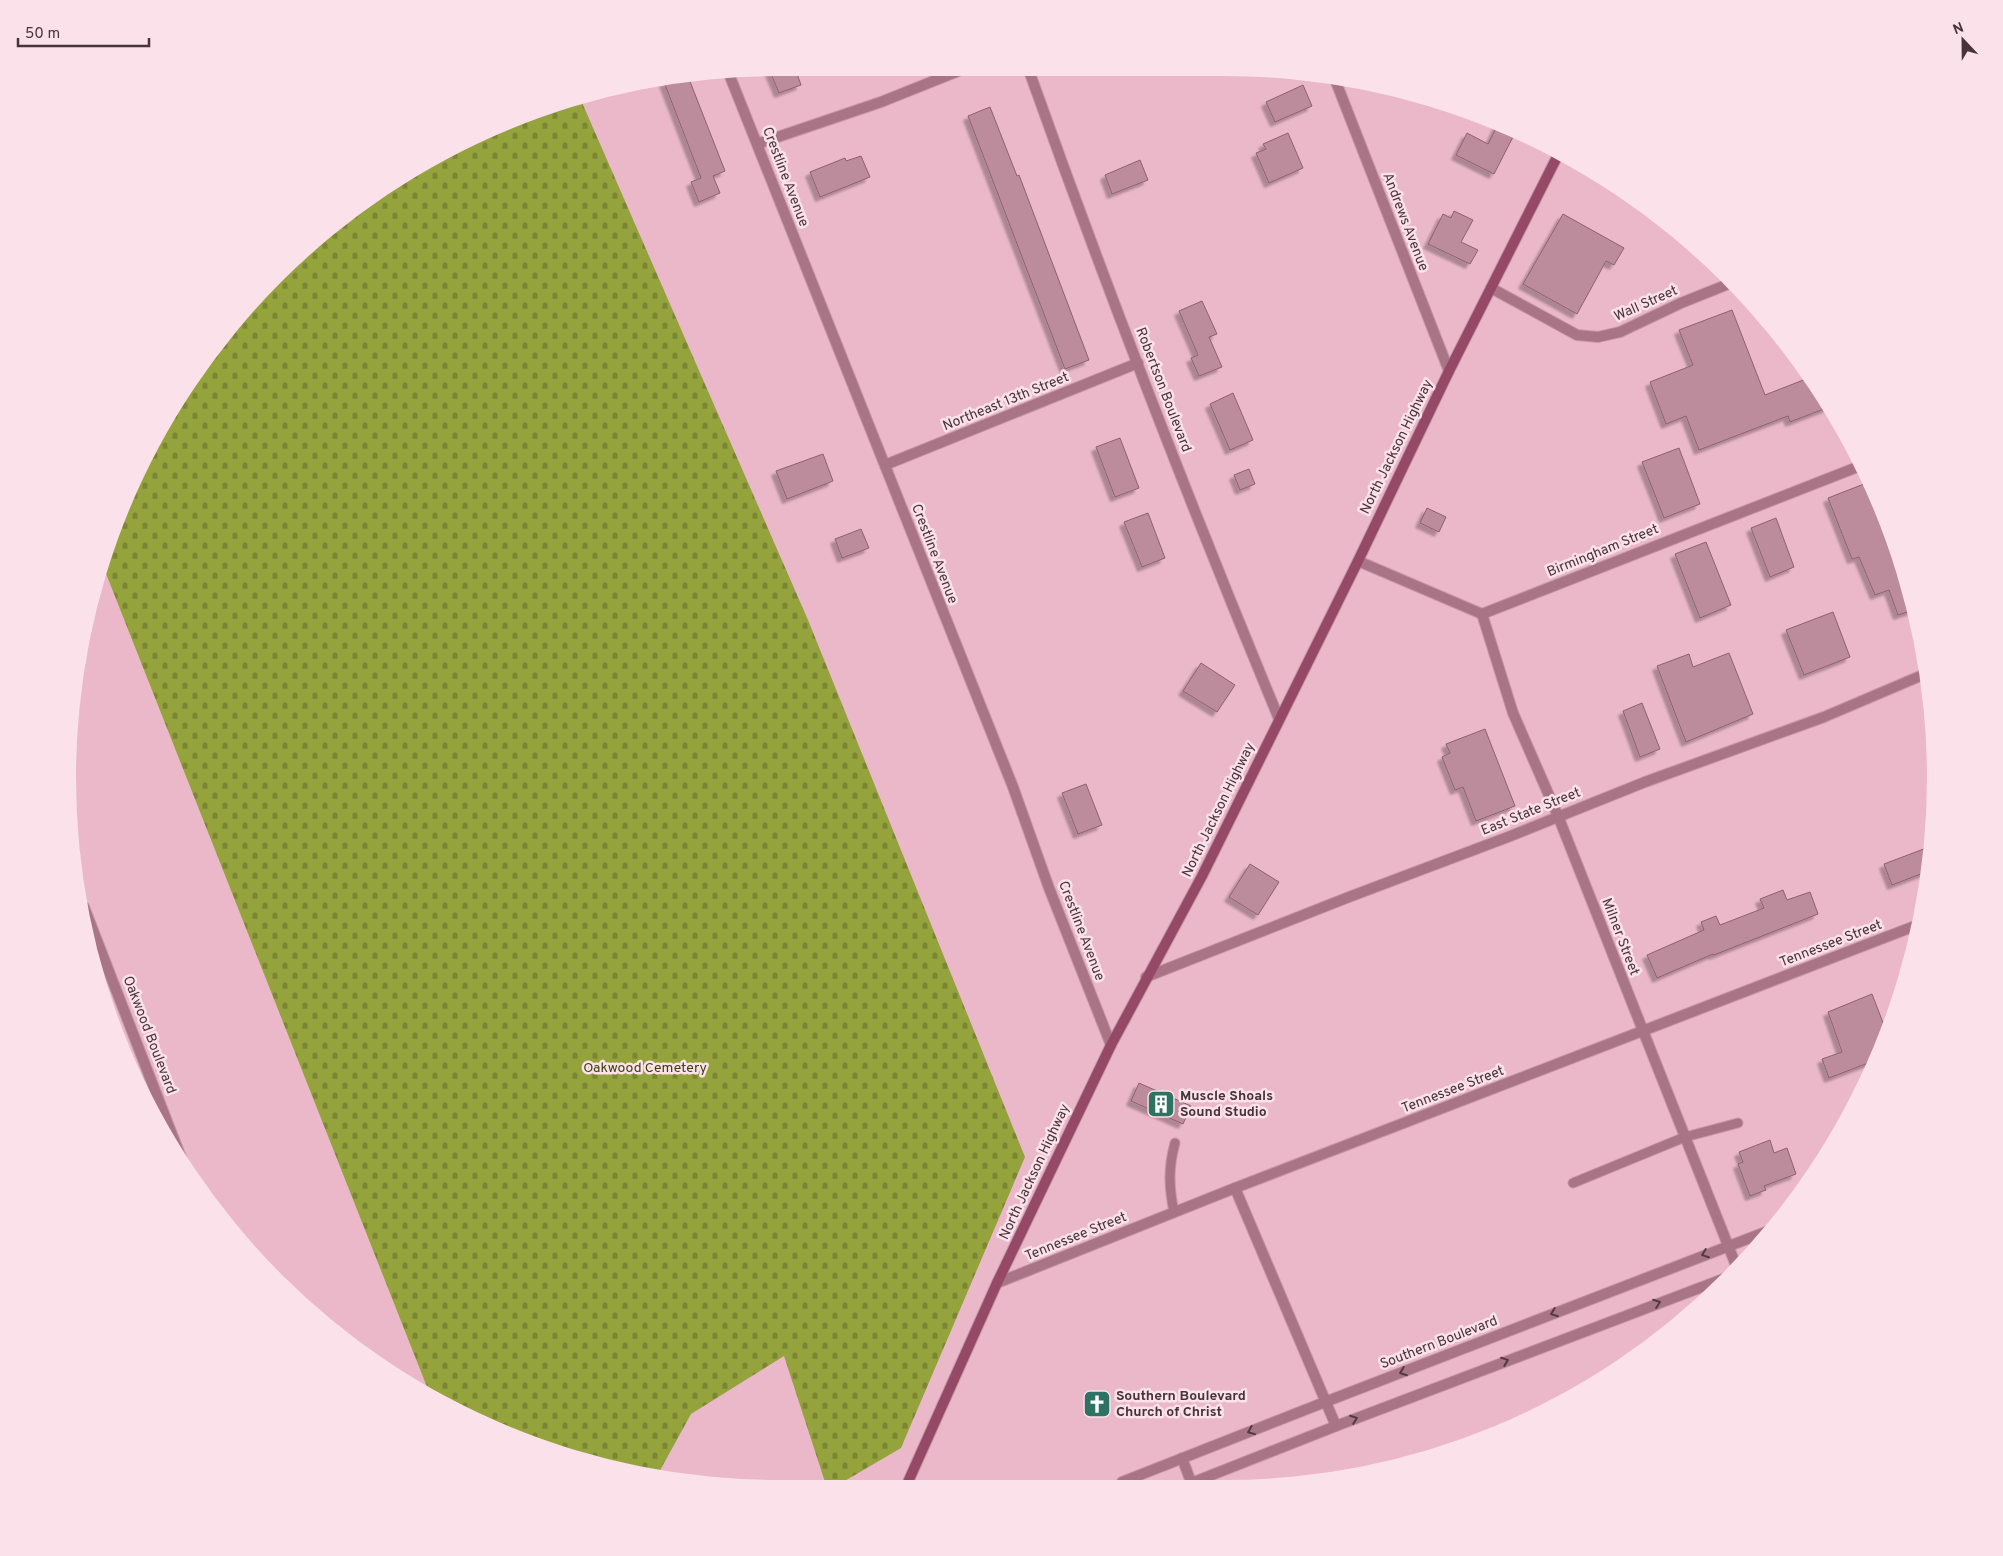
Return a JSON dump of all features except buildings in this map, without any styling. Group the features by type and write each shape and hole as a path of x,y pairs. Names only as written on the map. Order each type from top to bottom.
{"main road":[{"name":"North Jackson Highway","path":"909,1480 997,1283 1110,1045 1202,876 1358,561 1449,371 1556,160"}],"street":[{"path":"757,144 881,102 946,76"},
{"name":"Robertson Boulevard","path":"1031,76 1066,175 1184,486 1279,719"},
{"name":"Crestline Avenue","path":"731,78 1013,787 1049,888 1110,1045"},
{"name":"Andrews Avenue","path":"1337,86 1449,371"},
{"name":"Wall Street","path":"1491,288 1577,335 1598,337 1620,332 1681,303 1724,286"},
{"name":"Northeast 13th Street","path":"885,465 1138,364"},
{"name":"Birmingham Street","path":"1482,614 1854,468"},
{"path":"1358,561 1482,614"},
{"name":"Milner Street","path":"1482,614 1513,713 1558,816 1734,1260"},
{"name":"East State Street","path":"1146,978 1349,897 1508,838 1558,816 1824,716 1919,676"},
{"name":"Tennessee Street","path":"997,1283 1235,1188 1910,928"},
{"name":"Oakwood Boulevard","path":"97,945 168,1125"},
{"path":"1235,1188 1336,1426"},
{"name":"Southern Boulevard","path":"1127,1480 1758,1235"},
{"path":"1198,1480 1711,1284"},
{"path":"1182,1458 1192,1480"}],"lane":[{"path":"1573,1183 1685,1138 1738,1122"},
{"path":"1174,1212 1169,1186 1170,1161 1175,1143"}],"green space":[{"name":"Oakwood Cemetery","path":"583,104 808,620 1025,1157 901,1448 846,1480 824,1480 784,1356 691,1414 661,1469 596,1456 552,1443 509,1426 427,1386 106,574 130,509 170,427 221,351 250,315 282,282 315,250 351,221 427,170 509,130 552,113"}],"place":[{"name":"Muscle Shoals Sound Studio","path":"1161,1104"},
{"name":"Southern Boulevard Church of Christ","path":"1097,1404"}]}
